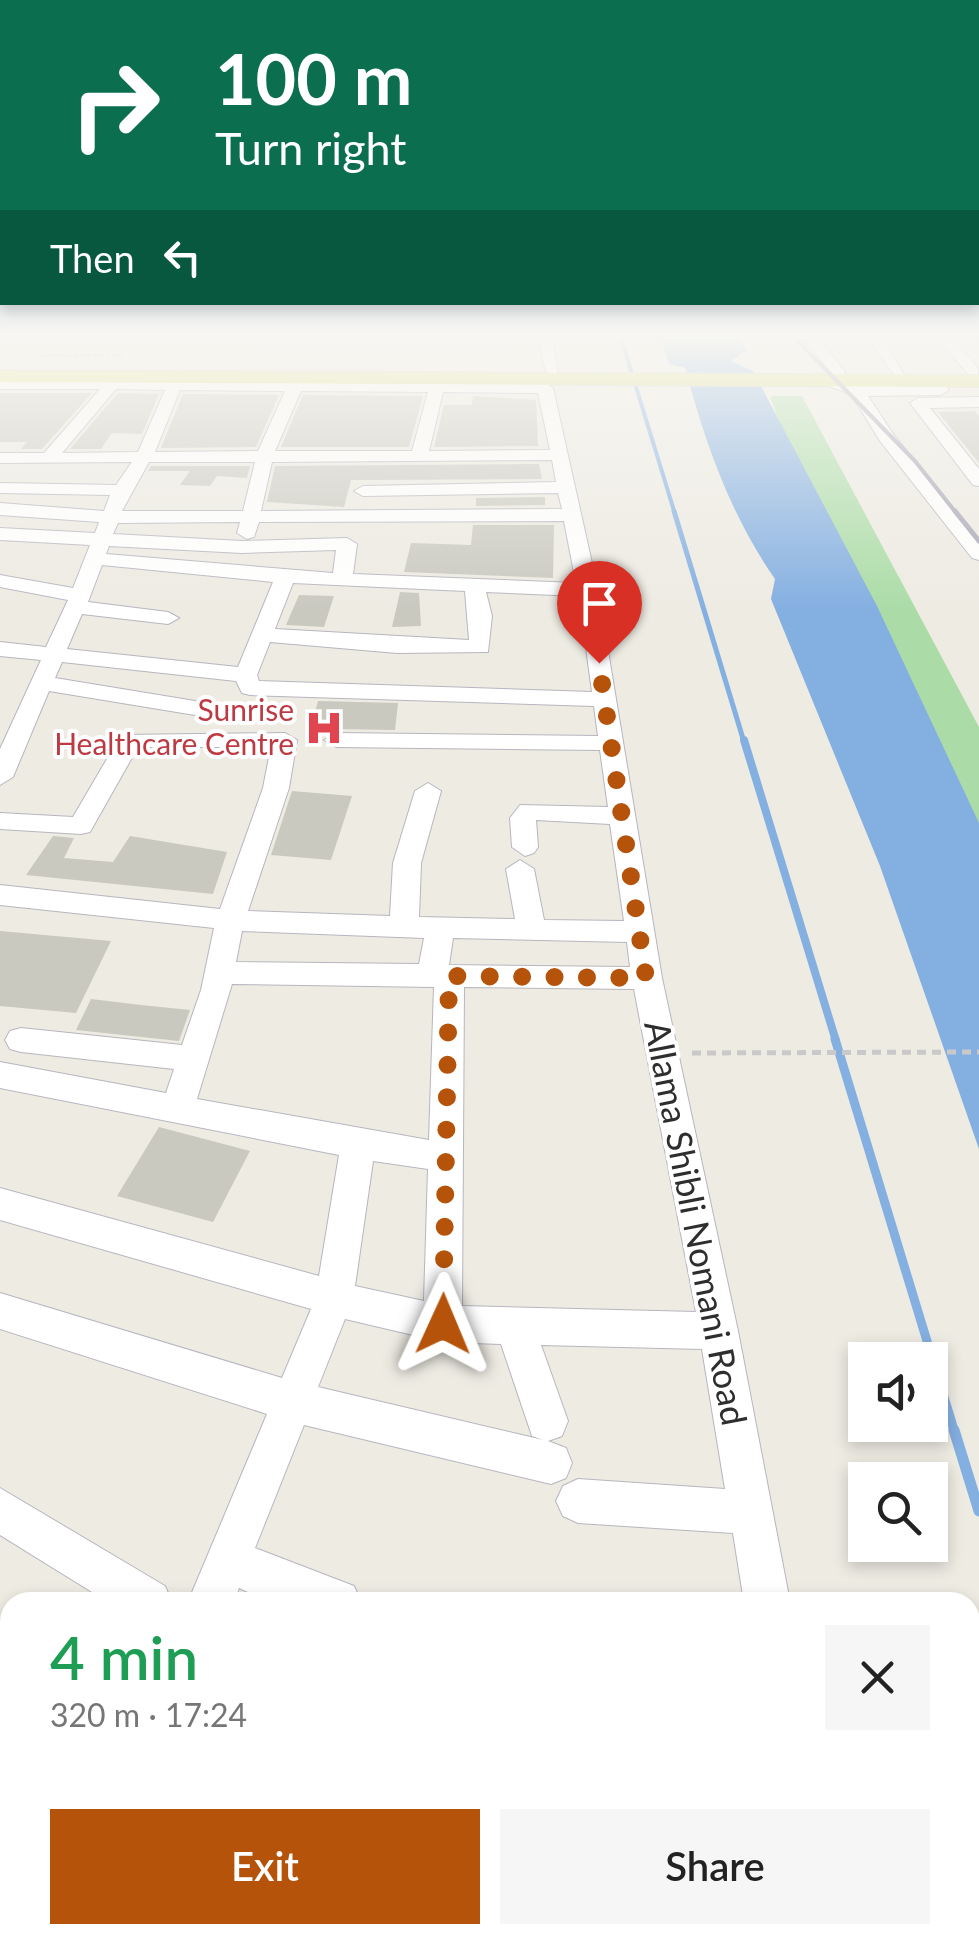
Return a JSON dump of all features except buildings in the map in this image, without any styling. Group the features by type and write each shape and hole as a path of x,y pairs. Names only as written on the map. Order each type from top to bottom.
{"street":[{"path":"49,457 74,429"},
{"path":"0,778 51,654 100,550 121,490 144,456 151,429"},
{"path":"236,574 266,456 277,429"},
{"path":"420,456 426,429"},
{"name":"Allama Shibli Nomani Road","path":"555,429 588,590 646,978 719,1331 765,1592"},
{"path":"881,429 979,554"},
{"path":"903,429 941,475"},
{"path":"939,429 977,474"},
{"path":"0,458 561,455"},
{"path":"358,515 367,456"},
{"path":"0,488 121,490"},
{"path":"363,491 570,501"},
{"path":"0,509 112,517 251,518 570,501"},
{"path":"0,534 236,574 588,590"},
{"path":"100,550 348,544 342,580"},
{"path":"285,577 246,675 247,686 262,690 604,699"},
{"path":"0,581 78,602 168,618"},
{"path":"265,635 397,646 480,646 481,616 474,586"},
{"path":"0,649 246,675"},
{"path":"40,683 201,709"},
{"path":"0,821 82,826 130,740 285,740 276,788 230,920 220,973 177,1109"},
{"path":"336,740 611,743"},
{"path":"404,925 408,863 428,791"},
{"path":"531,930 523,818 529,811 622,816"},
{"path":"0,894 230,920 639,932"},
{"path":"440,928 448,1157 443,1324"},
{"path":"220,973 646,978"},
{"path":"21,1040 194,1059"},
{"path":"0,1076 358,1144 448,1157"},
{"path":"214,1592 334,1299 358,1144"},
{"path":"0,1204 264,1275 334,1299 443,1324 719,1331"},
{"path":"0,1311 294,1402 550,1463"},
{"path":"515,1326 547,1421"},
{"path":"578,1500 749,1512"},
{"path":"0,1510 134,1592"},
{"path":"226,1558 305,1592"}],"path":[{"path":"662,1054 979,1052"}],"green space":[{"path":"782,429 819,429 979,727 979,833 834,576"}],"water":[{"path":"704,429 783,429 877,606 979,823 979,1149 880,866 771,599 775,579 721,478"}],"waterway":[{"path":"649,429 675,514"},
{"path":"674,511 744,742"},
{"path":"744,740 836,1041"},
{"path":"835,1039 955,1433"},
{"path":"954,1430 979,1511"}],"railway":[{"path":"884,429 957,514"},
{"path":"955,511 979,541"}],"place":[{"name":"Sunrise Healthcare Centre","path":"324,728"}],"route":[{"path":"443,1324 449,976 646,978 599,663"}]}
